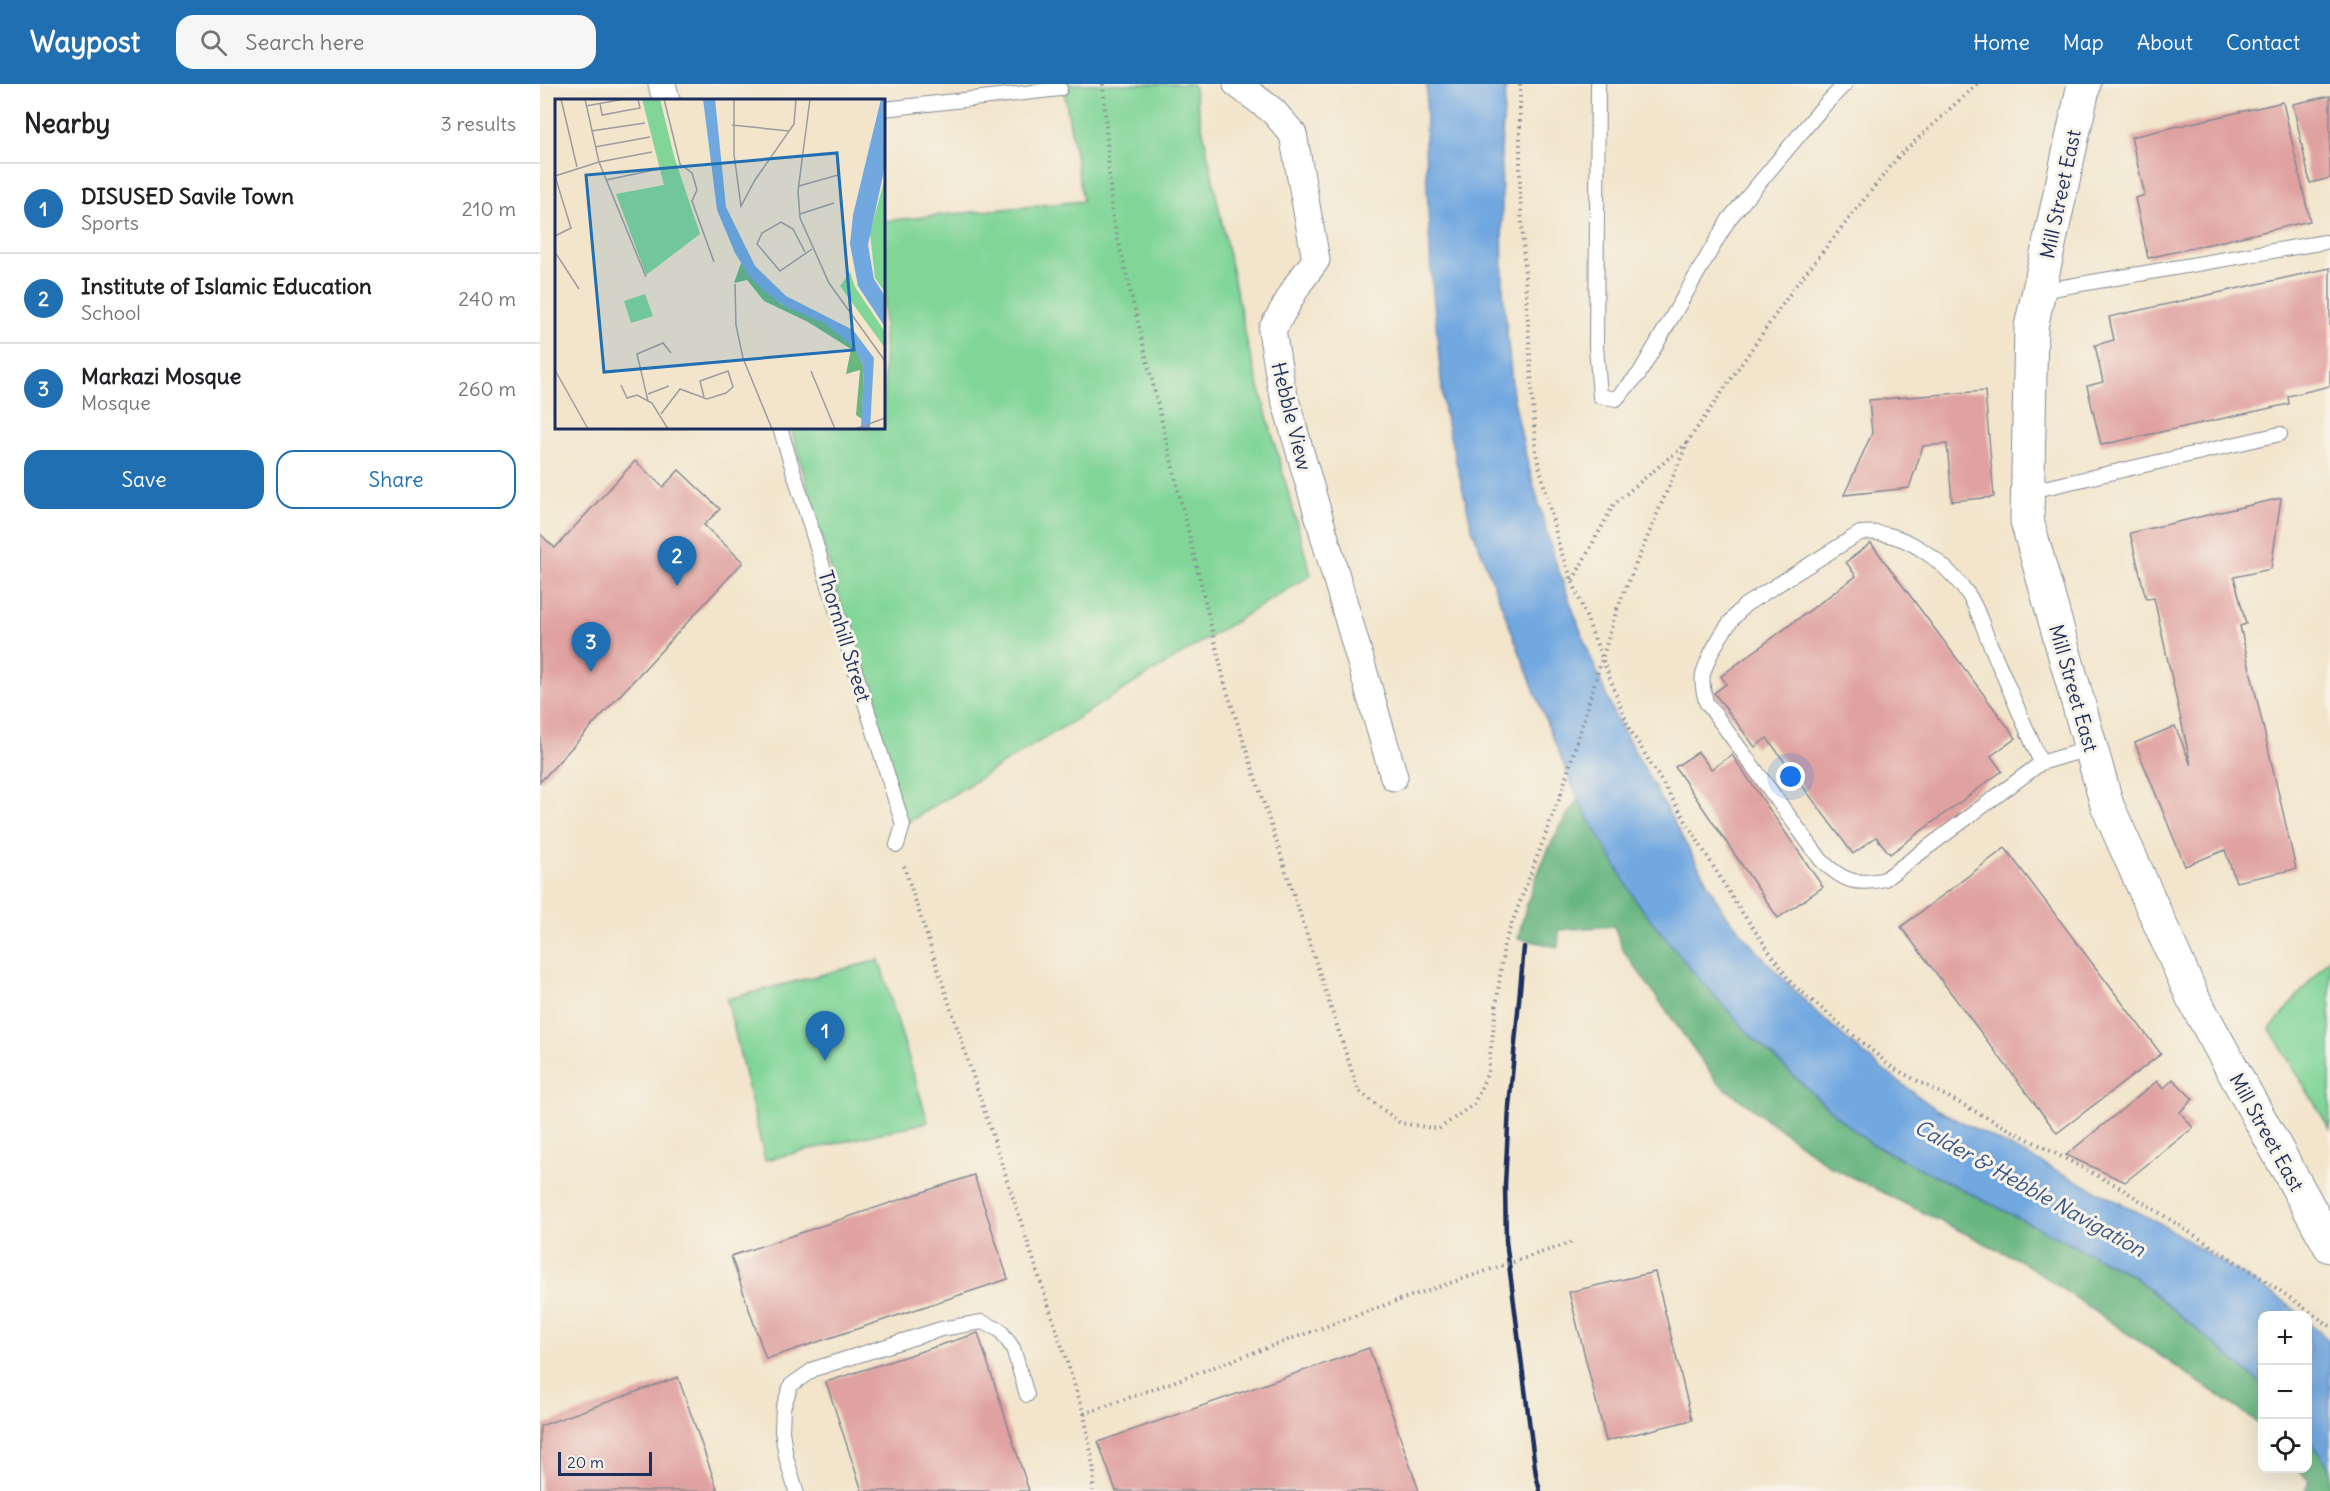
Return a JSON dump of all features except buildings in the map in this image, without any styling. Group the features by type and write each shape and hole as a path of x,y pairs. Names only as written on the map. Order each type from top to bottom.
{"street":[{"path":"662,84 666,99"},
{"name":"Hebble View","path":"1237,84 1273,111 1293,134 1316,260 1272,330 1281,386 1394,777"},
{"name":"Mill Street East","path":"2084,84 2031,327 2027,521 2107,805 2193,998 2330,1246"}],"lane":[{"path":"1598,84 1596,347 1600,396 1616,399 1639,374 1729,219 1845,84"},
{"path":"885,109 1060,89"},
{"path":"2040,291 2325,242"},
{"name":"Thornhill Street","path":"780,429 903,825 897,845"},
{"path":"2027,492 2280,434"},
{"path":"2041,763 1969,595 1944,568 1917,546 1893,536 1874,531 1860,533 1745,605 1734,617 1703,674 1702,686 1706,702 1821,860 1837,876 1853,882 1868,883 1885,879 2041,763 2091,748"},
{"path":"796,1491 783,1440 783,1408 791,1385 814,1369 941,1329 982,1322 1000,1330 1013,1348 1027,1395"}],"path":[{"path":"1104,84 1112,215 1226,688 1358,1090 1400,1123 1439,1129 1474,1104 1488,1072 1503,944 1561,794 1617,609 1688,441 1796,285 1898,157 1977,84"},
{"path":"1573,581 1614,504 1688,441"},
{"path":"897,845 1084,1414 1094,1470 1093,1491"},
{"path":"1084,1414 1399,1299 1573,1242"}],"green space":[{"path":"1063,84 1193,84 1248,347 1311,575 903,825 791,429 885,429 885,221 1083,201"},
{"path":"1578,799 1638,904 1695,974 1753,1038 1840,1119 1872,1144 2132,1275 2258,1381 2258,1422 2021,1261 1831,1167 1718,1083 1623,950 1614,926 1559,930 1558,947 1518,938 1541,866"},
{"path":"2330,957 2330,1129 2270,1029"},
{"path":"879,960 928,1122 765,1160 727,999"},
{"path":"2312,1443 2330,1468 2330,1491 2305,1491 2309,1481 2302,1473 2312,1473"}],"water":[{"name":"Calder & Hebble Navigation","path":"1427,84 1506,84 1501,147 1503,290 1513,396 1527,461 1553,555 1614,714 1723,911 1766,961 1817,1013 1879,1067 1936,1109 2161,1224 2284,1301 2296,1311 2258,1311 2258,1381 2132,1275 1872,1144 1840,1119 1753,1038 1695,974 1638,904 1578,799 1472,528 1444,411 1431,270 1425,145"},
{"path":"2312,1325 2330,1341 2330,1468 2312,1443"}],"railway":[{"path":"1524,947 1509,1107 1505,1185 1506,1241 1536,1475 1540,1491"}],"place":[{"name":"Institute of Islamic Education","path":"677,586"},
{"name":"Markazi Mosque","path":"591,672"},
{"name":"DISUSED Savile Town","path":"825,1061"}]}
